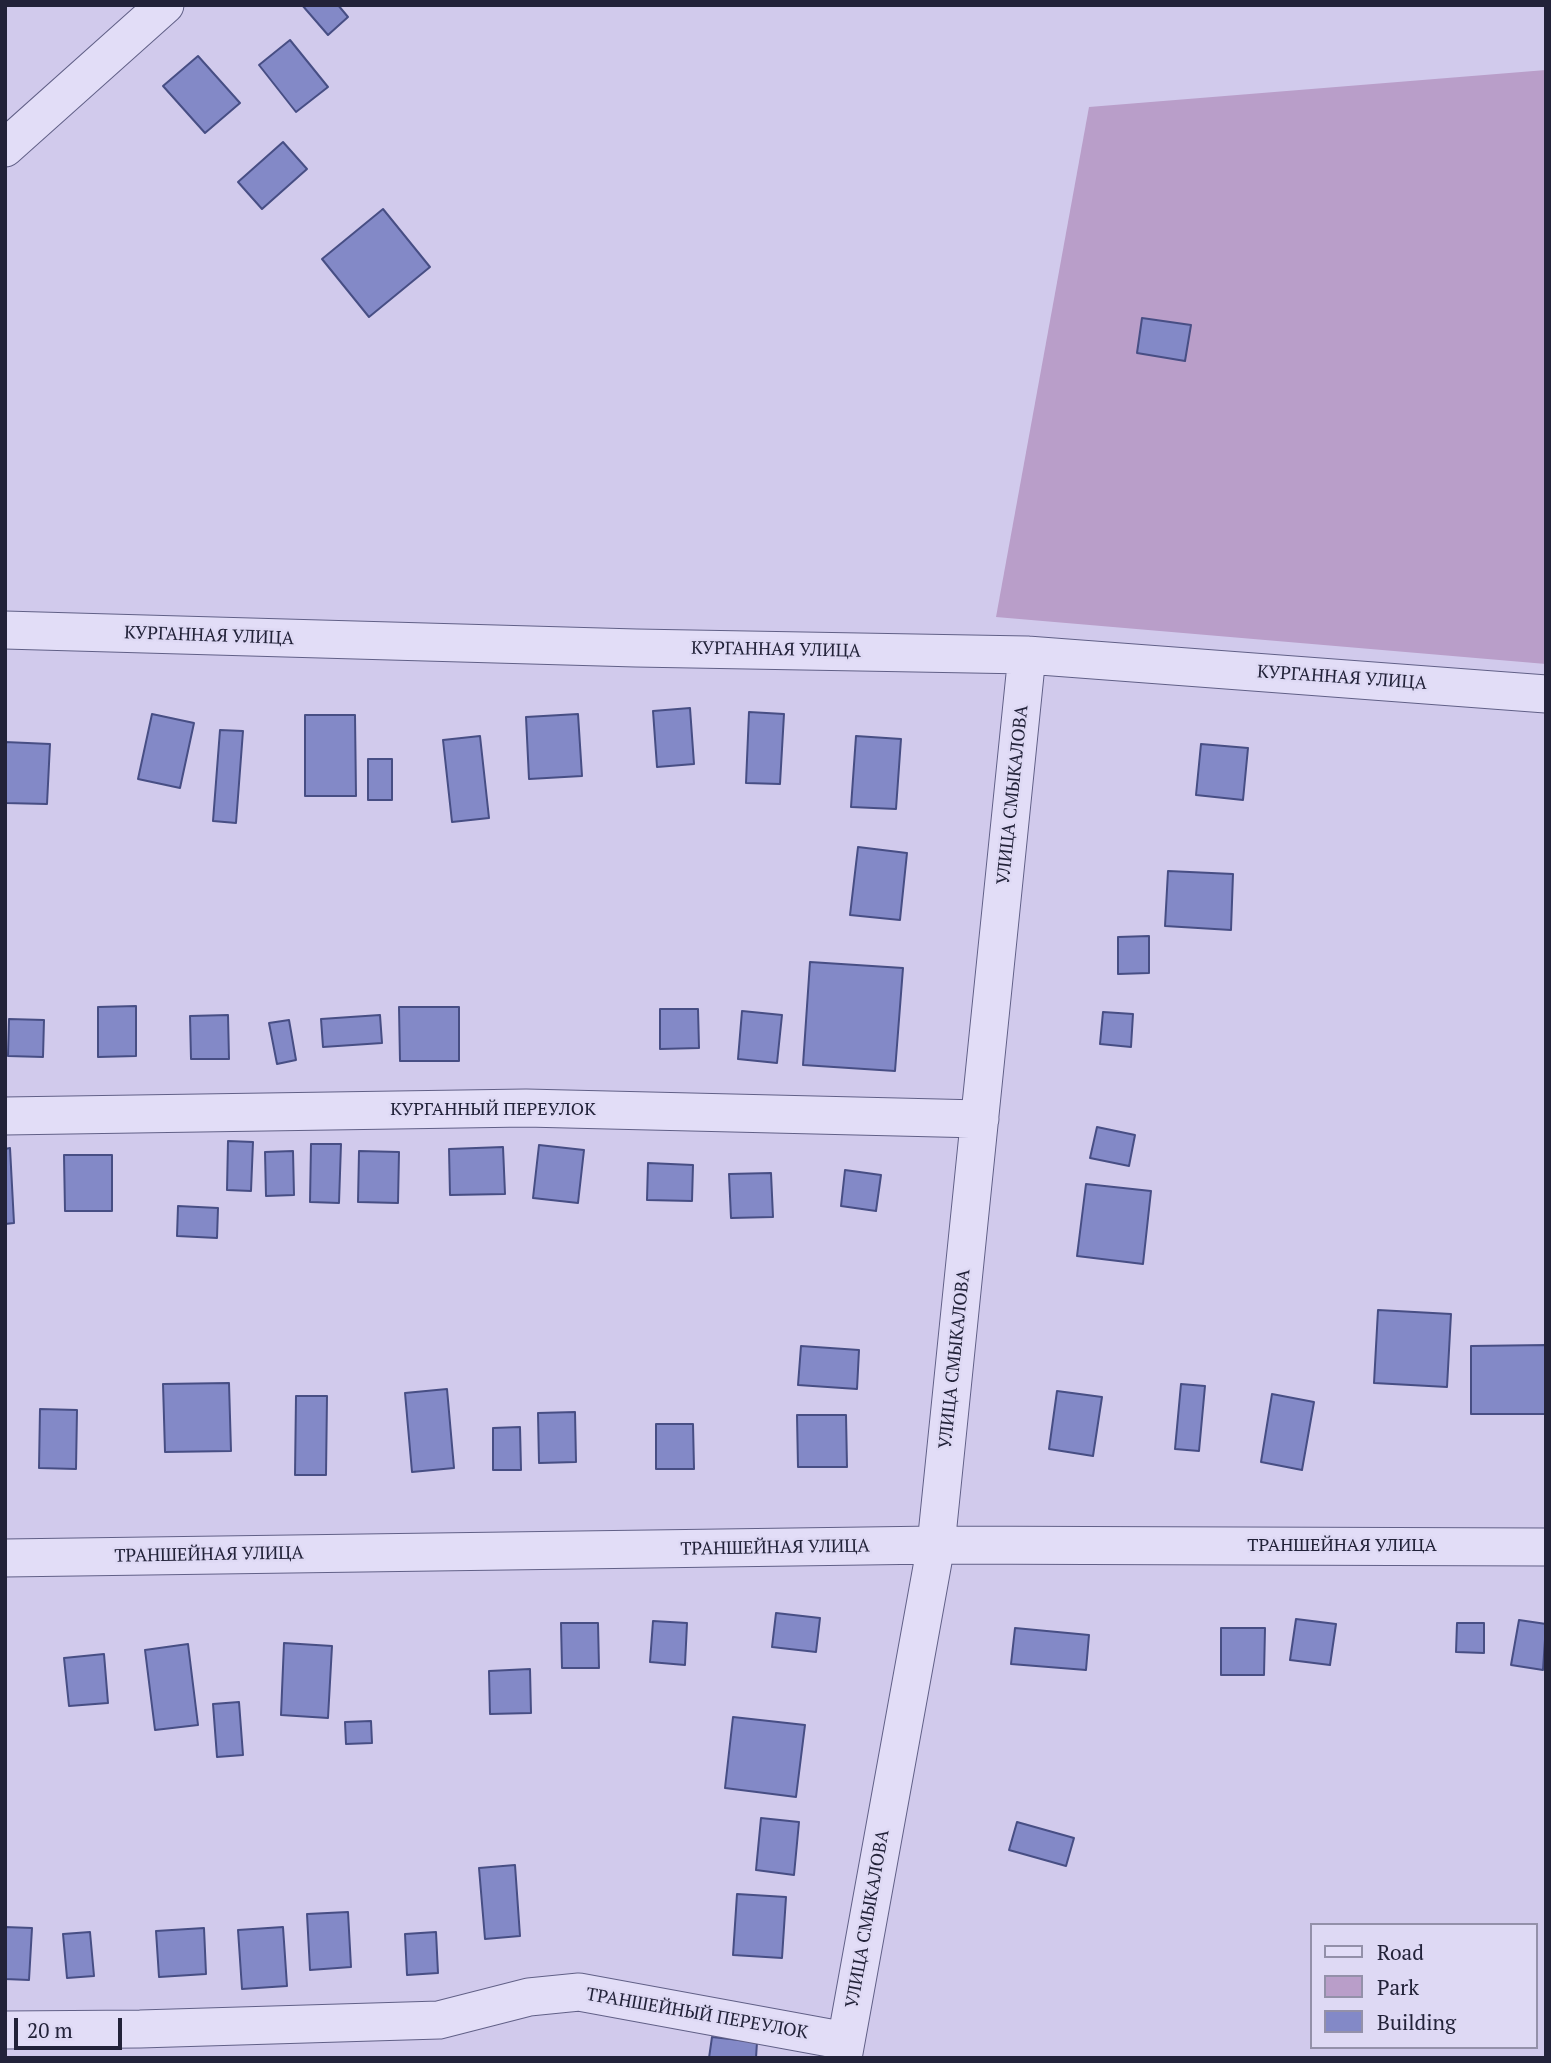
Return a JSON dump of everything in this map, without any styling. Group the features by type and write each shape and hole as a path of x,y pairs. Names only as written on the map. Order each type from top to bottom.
{"street":[{"path":"5,148 165,5"},
{"name":"КУРГАННАЯ УЛИЦА","path":"5,630 650,648 1027,655 1546,694"},
{"name":"УЛИЦА СМЫКАЛОВА","path":"844,2050 936,1545 1027,655"},
{"name":"КУРГАННЫЙ ПЕРЕУЛОК","path":"5,1116 526,1108 980,1119"},
{"name":"ТРАНШЕЙНАЯ УЛИЦА","path":"5,1558 936,1545 1546,1547"},
{"name":"ТРАНШЕЙНЫЙ ПЕРЕУЛОК","path":"5,2030 140,2029 439,2020 529,1997 579,1992 844,2050"}],"green space":[{"path":"1546,70 1546,664 996,617 1089,107"}],"building":[{"path":"302,5 338,5 348,17 328,35"},
{"path":"290,40 328,87 296,112 259,65"},
{"path":"198,56 240,103 205,133 163,86"},
{"path":"283,142 307,169 262,209 238,182"},
{"path":"383,209 430,267 369,317 322,259"},
{"path":"1142,318 1191,325 1185,361 1137,353"},
{"path":"690,708 694,764 657,767 653,711"},
{"path":"749,712 784,714 780,784 746,783"},
{"path":"152,714 194,723 180,788 138,779"},
{"path":"578,714 582,776 529,779 526,717"},
{"path":"305,715 355,715 356,796 305,796"},
{"path":"220,730 243,731 236,823 213,821"},
{"path":"480,736 489,818 452,822 443,740"},
{"path":"856,736 901,739 896,809 851,807"},
{"path":"5,742 50,744 47,804 5,803"},
{"path":"1201,744 1248,748 1243,800 1196,795"},
{"path":"368,759 392,759 392,800 368,800"},
{"path":"858,847 907,853 900,920 850,915"},
{"path":"1168,871 1233,874 1231,930 1165,926"},
{"path":"1149,936 1149,973 1118,974 1118,937"},
{"path":"810,962 903,968 895,1071 803,1065"},
{"path":"136,1006 136,1056 98,1057 98,1007"},
{"path":"399,1007 459,1007 459,1061 400,1061"},
{"path":"660,1009 698,1009 699,1048 660,1049"},
{"path":"742,1011 782,1015 777,1063 738,1059"},
{"path":"1103,1012 1133,1014 1131,1047 1100,1044"},
{"path":"228,1015 229,1059 191,1059 190,1016"},
{"path":"380,1015 382,1043 323,1047 321,1019"},
{"path":"9,1019 44,1020 43,1057 8,1056"},
{"path":"289,1020 296,1060 277,1064 269,1023"},
{"path":"1097,1127 1135,1135 1129,1166 1090,1158"},
{"path":"228,1141 253,1142 251,1191 227,1190"},
{"path":"311,1144 341,1144 339,1203 310,1202"},
{"path":"539,1145 584,1150 578,1203 533,1198"},
{"path":"503,1147 505,1194 450,1195 449,1149"},
{"path":"10,1148 14,1223 5,1224 5,1149"},
{"path":"293,1151 294,1195 266,1196 265,1152"},
{"path":"359,1151 399,1152 398,1203 358,1202"},
{"path":"64,1155 112,1155 112,1211 65,1211"},
{"path":"648,1163 693,1165 692,1201 647,1200"},
{"path":"845,1170 881,1175 876,1211 841,1206"},
{"path":"771,1173 773,1217 731,1218 729,1174"},
{"path":"1086,1184 1151,1191 1143,1264 1077,1256"},
{"path":"178,1206 218,1208 217,1238 177,1236"},
{"path":"1378,1310 1451,1314 1447,1387 1374,1383"},
{"path":"1546,1345 1546,1414 1471,1414 1471,1346"},
{"path":"801,1346 859,1350 857,1389 798,1385"},
{"path":"229,1383 231,1451 165,1452 163,1384"},
{"path":"1181,1384 1205,1386 1199,1451 1175,1449"},
{"path":"447,1389 454,1468 412,1472 405,1393"},
{"path":"1057,1391 1102,1397 1093,1456 1049,1449"},
{"path":"1272,1394 1314,1402 1302,1470 1261,1462"},
{"path":"296,1396 327,1396 326,1475 295,1475"},
{"path":"40,1409 77,1410 76,1469 39,1468"},
{"path":"575,1412 576,1462 539,1463 538,1413"},
{"path":"797,1415 846,1415 847,1467 798,1467"},
{"path":"656,1424 693,1424 694,1469 656,1469"},
{"path":"520,1427 521,1470 493,1470 493,1428"},
{"path":"776,1613 820,1618 816,1652 772,1647"},
{"path":"1296,1619 1336,1624 1330,1665 1290,1660"},
{"path":"1519,1620 1546,1624 1543,1670 1511,1665"},
{"path":"653,1621 687,1623 685,1665 650,1662"},
{"path":"561,1623 598,1623 599,1668 562,1668"},
{"path":"1457,1623 1484,1623 1484,1653 1456,1652"},
{"path":"1015,1628 1089,1635 1086,1670 1011,1664"},
{"path":"1221,1628 1265,1628 1264,1675 1221,1675"},
{"path":"284,1643 332,1646 328,1718 281,1715"},
{"path":"188,1644 198,1725 155,1730 145,1650"},
{"path":"104,1654 108,1703 69,1706 64,1658"},
{"path":"530,1669 531,1713 490,1714 489,1671"},
{"path":"239,1702 243,1755 217,1757 213,1704"},
{"path":"733,1717 805,1725 796,1797 725,1788"},
{"path":"371,1721 372,1743 346,1744 345,1722"},
{"path":"761,1818 799,1822 794,1875 756,1870"},
{"path":"1017,1822 1074,1838 1066,1866 1009,1850"},
{"path":"515,1865 520,1936 485,1939 479,1868"},
{"path":"737,1894 786,1897 782,1958 733,1955"},
{"path":"348,1912 351,1967 310,1970 307,1914"},
{"path":"5,1927 32,1928 29,1980 5,1979"},
{"path":"283,1927 287,1986 242,1989 238,1930"},
{"path":"204,1928 206,1974 159,1977 156,1931"},
{"path":"90,1932 94,1976 67,1978 63,1934"},
{"path":"436,1932 438,1973 407,1975 405,1934"},
{"path":"712,2037 757,2042 756,2058 709,2058"}]}
